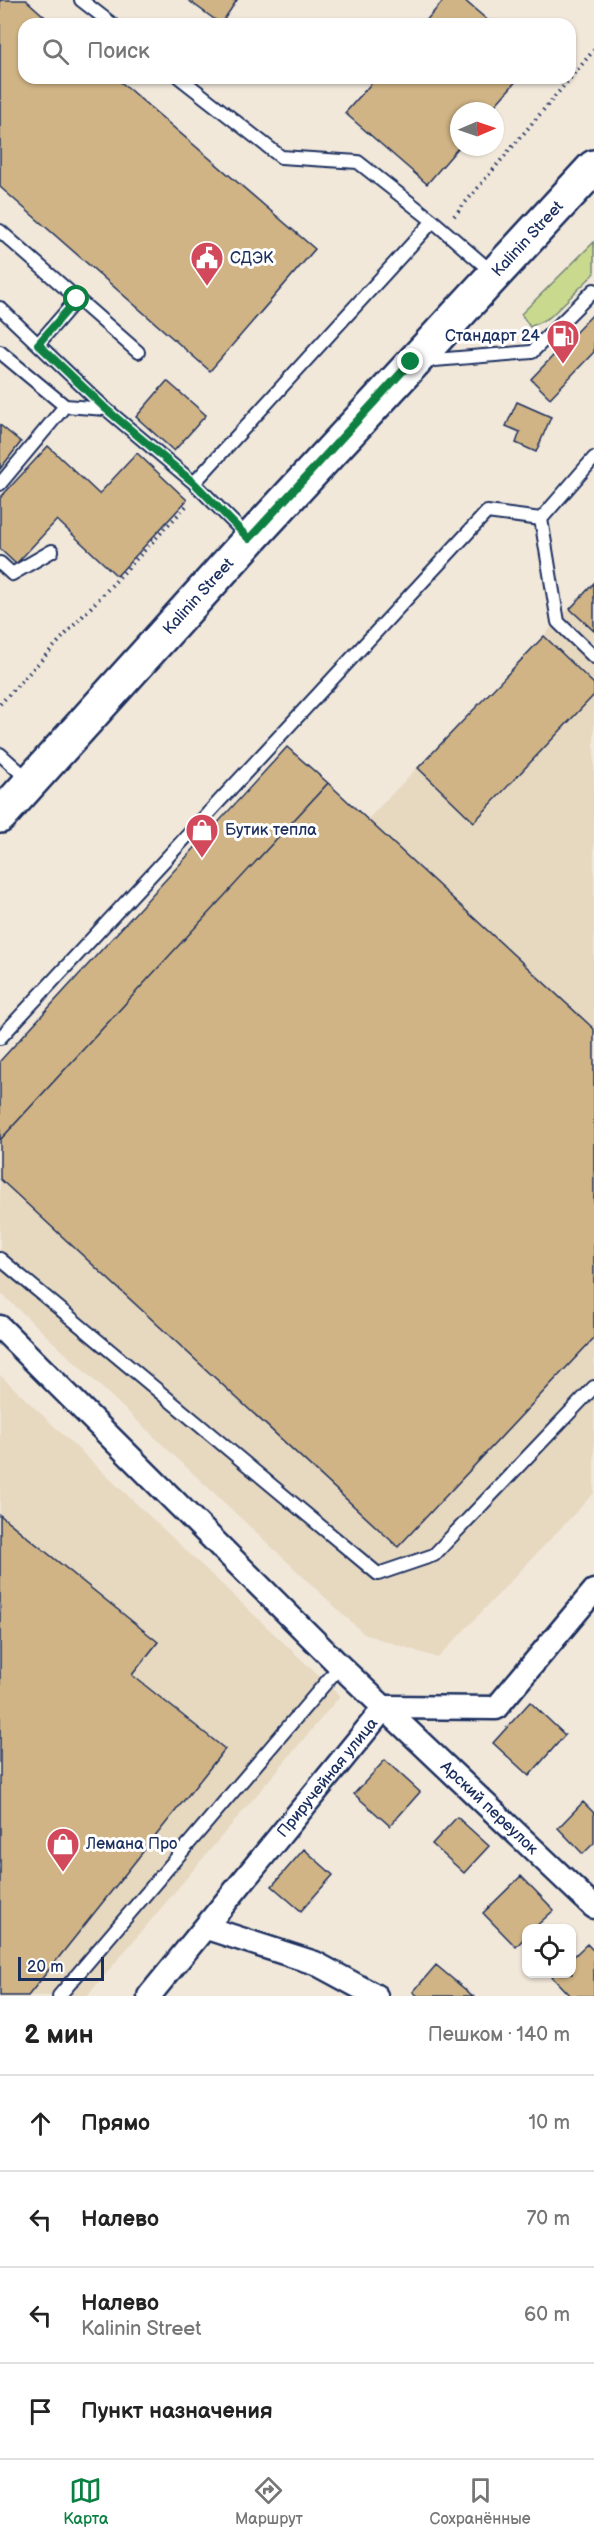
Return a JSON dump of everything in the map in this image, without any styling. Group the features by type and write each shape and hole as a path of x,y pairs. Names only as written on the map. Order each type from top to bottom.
{"main road":[{"name":"Kalinin Street","path":"0,816 249,539 594,166"}],"street":[{"name":"Арский переулок","path":"0,1328 340,1666 594,1907"},
{"name":"Приручейная улица","path":"149,1996 207,1928 385,1707 496,1708 594,1591"},
{"path":"207,1928 315,1964 376,1996"}],"lane":[{"path":"81,0 104,18"},
{"path":"188,84 281,157 358,162 433,221 494,274"},
{"path":"194,483 433,221"},
{"path":"0,231 138,352"},
{"path":"411,362 532,352 594,290"},
{"path":"38,344 77,299"},
{"path":"0,308 106,409 194,483 249,539"},
{"path":"0,352 65,406 106,409"},
{"path":"0,484 65,406"},
{"path":"541,519 594,458"},
{"path":"0,1038 487,512 541,519"},
{"path":"541,519 558,622 594,657"},
{"path":"0,563 12,574 52,551"},
{"path":"0,754 31,782"},
{"path":"0,1259 378,1574 434,1555 594,1387"},
{"path":"59,1996 340,1666"}],"shaded area":[{"path":"594,583 594,1493 438,1658 364,1634 0,1292 0,1140 328,783 368,819"},
{"path":"0,1375 340,1696 87,1996 0,1996"}],"green space":[{"path":"594,242 594,274 550,317 530,327 521,314"}],"building":[{"path":"0,0 26,0 46,18 18,18 18,84 123,84 315,249 210,371 0,187"},
{"path":"188,0 237,0 225,18 213,18"},
{"path":"444,0 464,0 485,18 428,18"},
{"path":"371,84 514,84 498,102 450,102 451,156 427,184 345,113"},
{"name":"Стандарт 24","path":"594,313 594,352 550,398 531,379"},
{"path":"167,381 206,415 174,451 136,417"},
{"path":"517,402 551,417 536,452 516,443 520,432 506,426"},
{"path":"0,425 21,442 0,469"},
{"path":"48,446 99,494 137,453 187,500 117,576 57,520 16,564 0,549 0,498"},
{"path":"594,583 594,631 570,609"},
{"path":"544,636 594,684 594,695 474,822 418,768"},
{"path":"287,747 328,783 0,1140 0,1061"},
{"path":"328,783 594,1029 594,1338 398,1547 0,1179 0,1140"},
{"name":"Лемана Про","path":"0,1515 158,1642 132,1675 225,1749 28,1996 0,1996"},
{"path":"530,1702 565,1735 529,1776 493,1743"},
{"path":"385,1760 420,1792 390,1826 354,1794"},
{"path":"583,1802 594,1813 594,1843 583,1854 558,1828"},
{"path":"457,1817 489,1846 464,1873 432,1844"},
{"path":"304,1849 333,1875 301,1911 272,1886"},
{"path":"521,1876 554,1910 538,1924 522,1924 522,1940 516,1947 483,1913"},
{"path":"587,1944 594,1951 594,1996 570,1996 553,1978 576,1978 576,1954"},
{"path":"436,1965 473,1996 418,1996 413,1992"}],"place":[{"name":"СДЭК","path":"207,287"},
{"name":"Стандарт 24","path":"563,365"},
{"name":"Бутик тепла","path":"202,859"},
{"name":"Лемана Про","path":"63,1873"}],"route":[{"path":"77,299 38,344 106,409 194,483 249,539 411,362"}]}
